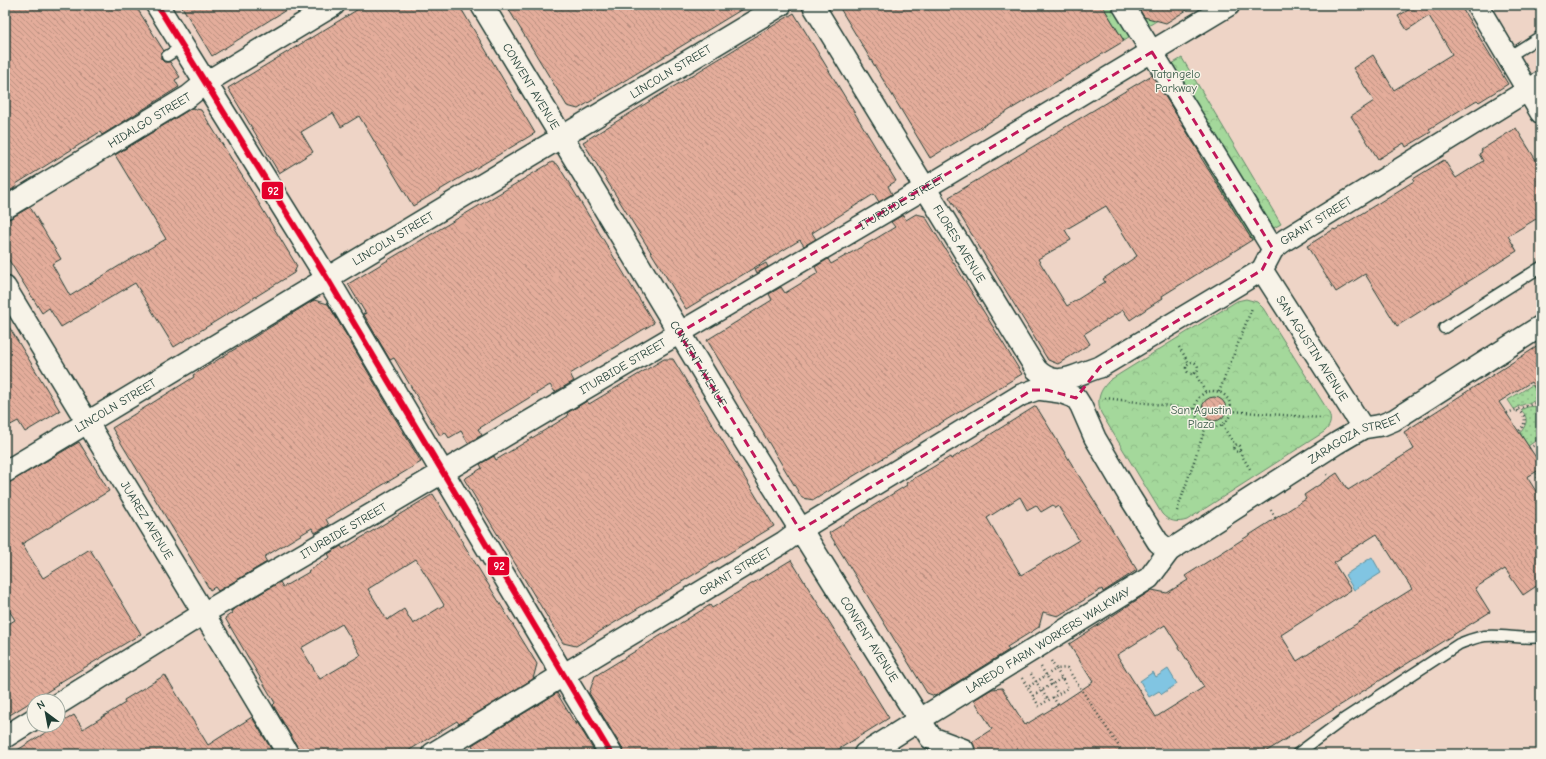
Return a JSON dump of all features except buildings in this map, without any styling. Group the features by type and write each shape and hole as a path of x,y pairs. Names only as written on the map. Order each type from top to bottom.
{"main road":[{"path":"157,5 175,51 205,82 327,278 612,754"},
{"name":"CONVENT AVENUE","path":"482,5 800,530 936,746"},
{"name":"GRANT STREET","path":"433,754 564,675"},
{"path":"865,754 919,720"},
{"path":"936,746 963,750"}],"street":[{"name":"HIDALGO STREET","path":"5,208 189,96 205,82 334,5"},
{"name":"LINCOLN STREET","path":"5,472 781,5"},
{"name":"FLORES AVENUE","path":"813,5 1036,369 1041,374 1042,383"},
{"path":"1123,5 1273,249"},
{"name":"ITURBIDE STREET","path":"66,699 204,613 925,188 1229,5"},
{"path":"1477,5 1508,57 1534,86 1541,112"},
{"name":"GRANT STREET","path":"564,675 1042,383 1064,380 1086,370 1100,367 1262,270 1273,249 1285,240 1534,86"},
{"name":"SAN AGUSTIN AVENUE","path":"1262,270 1363,428"},
{"name":"JUAREZ AVENUE","path":"5,287 86,423 204,613 288,754"},
{"name":"ZARAGOZA STREET","path":"1169,551 1363,428 1394,420 1541,326"},
{"name":"GRANT STREET","path":"1076,398 1100,367"},
{"path":"1042,383 1076,398 1095,438 1131,498 1158,542 1169,551"},
{"name":"LAREDO FARM WORKERS WALKWAY","path":"919,720 1021,667 1040,655 1149,578 1169,551"},
{"path":"5,737 26,724"}],"lane":[{"path":"1508,57 1541,36"},
{"path":"1444,328 1541,267"},
{"path":"1297,754 1344,718 1459,644 1472,638 1486,636 1530,639 1541,637"}],"path":[{"path":"1219,392 1252,308"},
{"path":"1179,347 1189,363"},
{"path":"1189,363 1193,362 1198,366 1198,370 1195,374"},
{"path":"1189,363 1186,366 1186,371 1191,374 1195,374 1206,393"},
{"path":"1211,391 1219,392 1229,400 1232,411 1228,419 1222,425 1214,427 1206,426 1197,417 1195,409 1198,400 1206,393 1211,391"},
{"path":"1105,398 1195,409"},
{"path":"1507,413 1541,401"},
{"path":"1517,410 1523,414 1525,420 1525,424 1518,431"},
{"path":"1232,411 1321,418"},
{"path":"1222,425 1235,445 1234,449 1239,451 1250,469"},
{"path":"1177,511 1206,426"},
{"path":"1529,448 1541,442"},
{"path":"1541,473 1536,475 1541,482"},
{"path":"1326,474 1329,478"},
{"path":"1271,510 1276,519"},
{"path":"1021,667 1028,687 1039,706 1068,688 1056,669 1040,655"},
{"path":"1040,655 1046,675 1058,694"},
{"path":"1021,667 1036,682 1048,700"},
{"path":"1028,687 1056,669 1067,668 1124,754"},
{"path":"1033,696 1062,678"},
{"path":"1052,697 1058,705"}],"highlighted area":[{"path":"1152,52 1273,249 1262,270 1100,367 1076,398 1047,390 1032,390 800,530 679,333"}],"shaded area":[{"path":"5,5 1541,5 1541,754 5,754"}],"green space":[{"path":"1102,5 1144,5 1158,20 1124,41"},
{"name":"Tatangelo Parkway","path":"1182,58 1281,224 1252,240 1153,75"},
{"name":"San Agustin Plaza","path":"1246,299 1257,302 1263,308 1327,409 1330,415 1330,424 1324,432 1187,520 1177,522 1165,517 1162,514 1101,413 1099,399 1101,391 1110,380 1237,301"},
{"path":"1532,385 1541,398 1514,409 1508,400"},
{"path":"1536,406 1536,412 1541,420 1541,437 1528,446 1520,433 1526,424 1525,415 1521,410 1527,407"}],"water":[{"path":"1372,557 1381,573 1354,590 1345,575"},
{"path":"1168,669 1177,684 1162,694 1159,691 1149,697 1140,681 1153,672 1156,677"}],"transit line":[{"name":"92","path":"157,5 327,278 611,754"}]}
